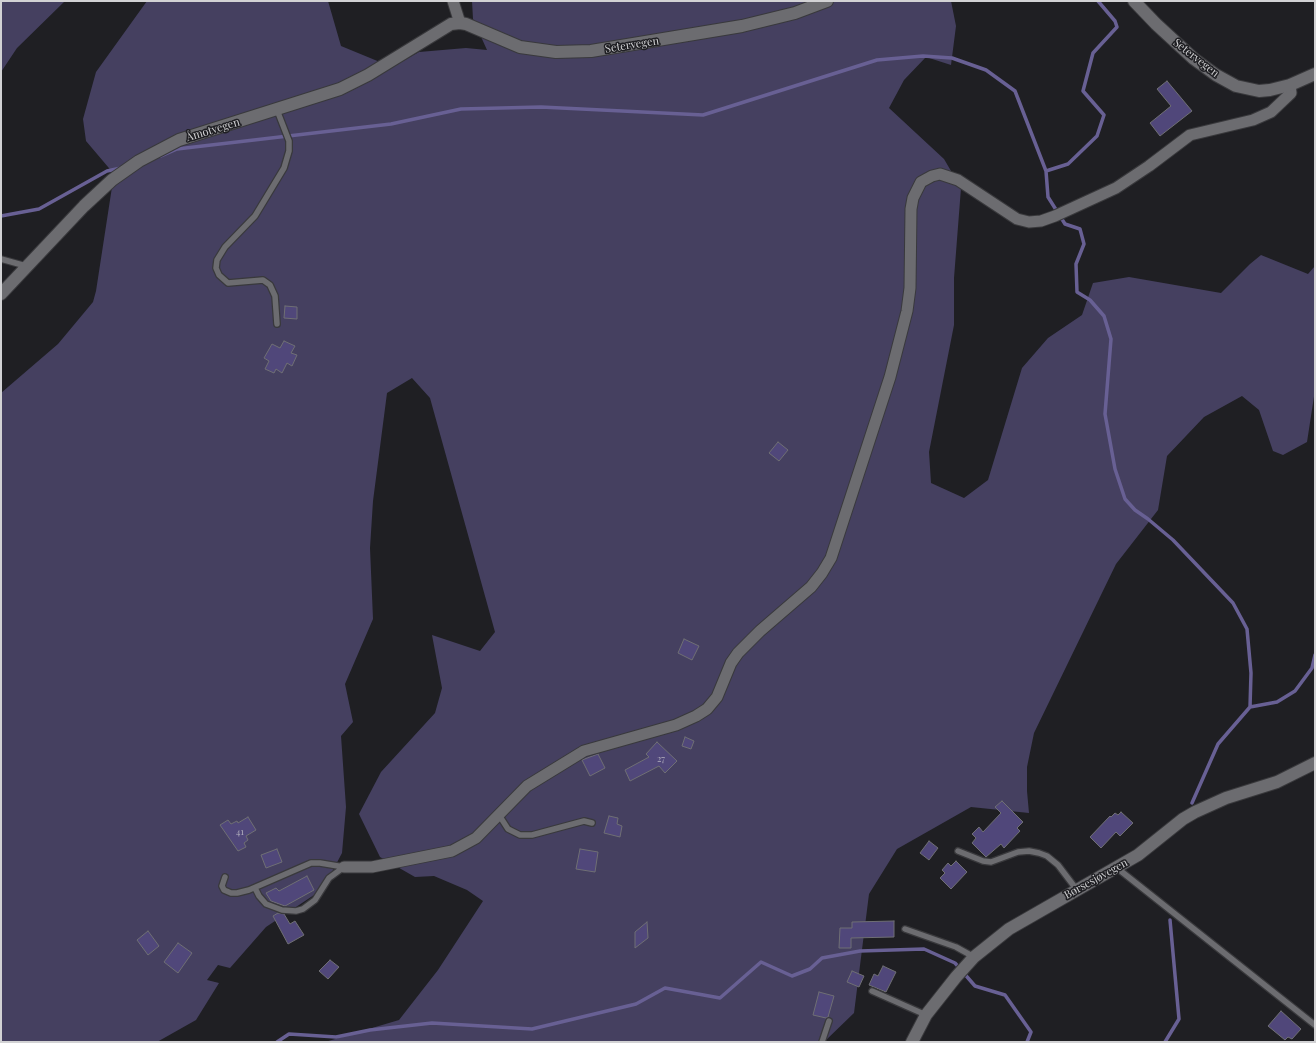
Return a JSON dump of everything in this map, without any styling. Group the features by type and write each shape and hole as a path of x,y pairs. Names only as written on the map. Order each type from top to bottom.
{"main road":[{"name":"Setervegen","path":"460,23 520,47 556,52 584,52 742,26 795,13 827,1"},
{"name":"Setervegen","path":"1134,1 1156,24 1194,59 1236,86 1259,91 1270,90 1290,85 1315,74"},
{"name":"Åmotvegen","path":"1,294 84,206 133,165 179,140 277,110 353,82 444,27 460,23"},
{"name":"Børsesjøvegen","path":"912,1042 926,1015 956,977 974,958 1009,929 1138,855 1195,812 1226,798 1277,782 1315,763"}],"street":[{"path":"453,1 460,23"},
{"path":"344,867 372,867 452,851 476,838 527,786 584,751 690,720 707,709 717,698 731,663 738,653 760,631 811,587 822,573 834,549 890,377 907,311 910,288 911,209 913,198 921,182 932,176 940,174 958,180 1017,219 1029,222 1041,221 1116,188 1149,166 1190,135 1252,120 1271,112 1290,92 1290,85"}],"lane":[{"path":"277,110 289,141 286,162 270,193 255,216 225,247 217,260 216,268 219,275 228,283 263,280 270,285 275,296 277,324"},
{"path":"1,259 26,266"},
{"path":"499,815 508,830 520,835 532,835 584,821 592,823"},
{"path":"958,851 983,862 991,862 1018,852 1029,851 1039,853 1047,856 1058,865 1077,890"},
{"path":"225,877 222,886 227,892 237,893 255,888 311,863 344,867"},
{"path":"255,888 259,896 266,904 282,910 296,911 303,909 315,900 329,878 344,867"},
{"path":"1117,868 1315,1025"},
{"path":"905,929 956,947 974,958"},
{"path":"872,990 926,1015"},
{"path":"822,1042 829,1021"}],"shaded area":[{"path":"1,1 65,1 17,48 1,72"},
{"path":"147,1 328,1 341,46 392,67 419,52 466,48 487,50 473,19 472,1 951,1 956,26 951,65 926,57 904,80 889,108 944,159 961,188 954,278 954,325 929,452 931,483 964,498 988,480 1022,368 1048,338 1082,315 1093,283 1129,277 1221,293 1261,255 1308,274 1315,266 1315,390 1307,442 1283,455 1273,451 1259,410 1242,396 1204,417 1167,456 1158,510 1116,564 1034,733 1027,767 1029,813 971,807 897,849 869,894 854,1013 824,1042 325,1042 399,1020 438,970 483,901 467,890 434,876 415,877 380,857 359,814 381,772 435,713 442,688 432,635 480,651 495,632 430,398 412,378 387,393 373,501 370,548 373,619 345,684 353,722 341,736 346,807 342,853 323,889 266,927 230,968 218,965 207,980 219,983 196,1020 157,1042 1,1042 1,393 58,344 93,302 114,174 86,141 83,119 96,72"}],"building":[{"path":"1167,81 1192,111 1160,136 1150,123 1171,106 1157,89"},
{"path":"285,306 297,307 297,319 284,318"},
{"path":"284,341 295,346 291,353 297,355 292,366 287,363 282,373 276,369 274,373 265,369 269,361 264,358 272,344 280,348"},
{"path":"778,442 788,450 779,461 769,453"},
{"path":"684,639 699,646 692,660 678,653"},
{"path":"685,737 694,741 691,749 682,746"},
{"path":"657,742 677,761 665,773 659,766 630,781 625,770 649,757 646,754"},
{"path":"598,754 605,768 590,776 582,760"},
{"path":"1002,801 1023,822 1017,828 1020,831 1004,848 1001,844 986,857 972,843 976,838 972,834 979,827 983,832 1001,813 995,807"},
{"path":"1121,812 1133,823 1120,836 1116,832 1101,848 1090,837 1110,816 1111,817 1115,813 1118,815"},
{"path":"609,816 618,818 617,824 622,826 620,837 604,833"},
{"path":"248,817 256,830 246,836 248,840 244,843 246,847 238,851 220,825 228,820 231,824 237,821 238,823"},
{"path":"929,841 938,848 929,860 920,853"},
{"path":"277,849 282,862 266,868 261,855"},
{"path":"580,849 598,852 595,872 576,869"},
{"path":"956,861 967,872 951,889 940,878 945,873 942,870 948,863 951,866"},
{"path":"307,876 314,890 285,906 271,901 266,893 276,888 279,891"},
{"path":"278,913 284,914 290,924 295,921 304,935 288,944 273,916"},
{"path":"894,921 894,937 851,938 851,948 839,948 840,928 852,928 852,922"},
{"path":"647,922 648,938 635,948 635,932"},
{"path":"148,931 159,946 148,955 137,940"},
{"path":"178,943 192,953 178,973 164,962"},
{"path":"330,960 339,967 328,979 319,971"},
{"path":"883,966 896,972 886,992 869,985 874,974 878,976"},
{"path":"852,971 864,976 859,987 847,982"},
{"path":"819,992 834,996 828,1017 826,1018 813,1015"},
{"path":"1281,1011 1301,1029 1292,1039 1288,1037 1285,1040 1268,1026"}],"waterway":[{"path":"1098,1 1115,21 1117,27 1093,53 1083,91 1104,115 1097,136 1068,164 1046,171 1048,197 1065,224 1080,229 1084,244 1076,264 1077,292 1090,300 1104,316 1111,339 1105,414 1115,469 1125,499 1135,510 1173,540 1233,603 1247,629 1251,673 1250,707 1218,744 1192,803"},
{"path":"161,156 177,149 391,124 461,109 541,107 703,115 877,60 923,56 952,58 986,70 1015,91 1046,171"},
{"path":"1,216 39,209 107,171 121,168"},
{"path":"1250,707 1277,702 1295,691 1312,668 1315,655"},
{"path":"1165,1042 1179,1019 1170,920"},
{"path":"277,1042 289,1034 336,1037 370,1030 432,1023 532,1029 636,1004 665,988 720,998 761,962 792,976 810,969 822,958 860,951 924,949 955,963 975,986 1005,995 1031,1032 1027,1042"}]}
